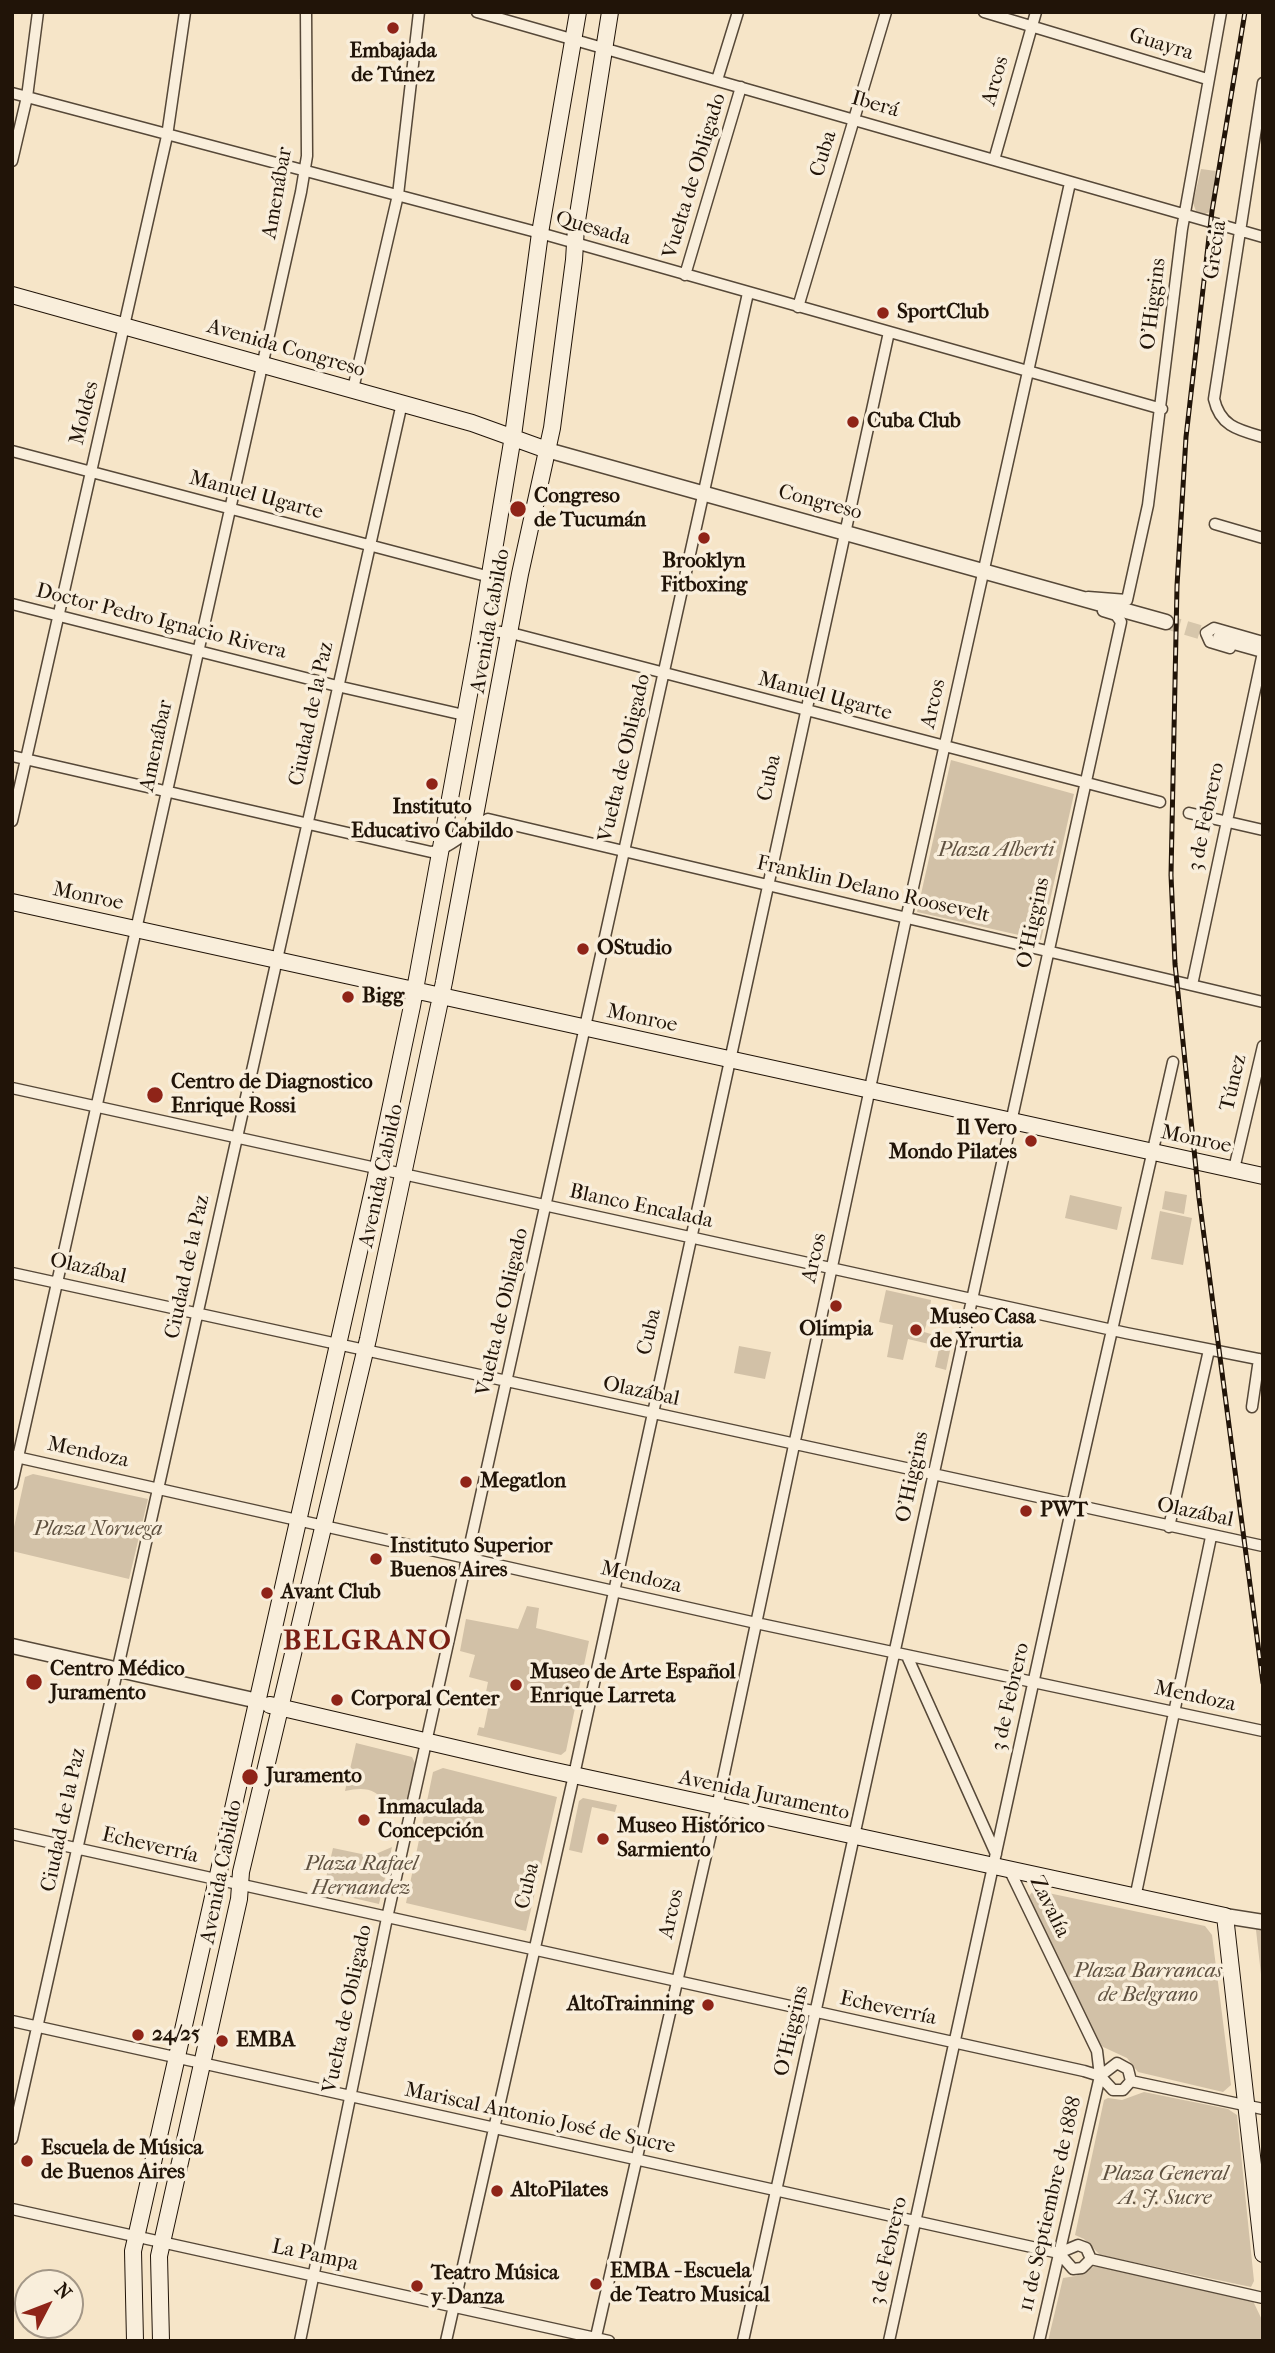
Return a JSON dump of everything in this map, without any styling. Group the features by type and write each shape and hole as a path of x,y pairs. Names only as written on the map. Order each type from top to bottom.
{"main road":[{"name":"Avenida Cabildo","path":"160,2341 158,2271 163,2242 240,1886 297,1522 415,990 490,577 513,436 540,233 578,12"},
{"name":"Avenida Cabildo","path":"135,2341 132,2263 176,2058 217,1881 268,1704 324,1528 404,1175 441,996 511,633 610,12"},
{"name":"Avenida Congreso","path":"12,295 402,403 513,436 540,447"},
{"name":"Monroe","path":"12,902 1263,1175"},
{"name":"Avenida Juramento","path":"268,1704 428,1743 717,1807 856,1837 994,1861 1010,1871 1225,1916"},
{"path":"1225,1916 1255,2107 1263,2254"}],"street":[{"path":"12,161 27,97 38,12"},
{"name":"Moldes","path":"12,821 167,136 184,12"},
{"name":"Amenábar","path":"12,1484 15,1457 58,1282 305,171 306,12"},
{"path":"353,389 397,195 419,12"},
{"name":"Iberá","path":"477,12 1263,237"},
{"name":"Vuelta de Obligado","path":"717,80 738,12"},
{"name":"Cuba","path":"799,306 886,12"},
{"name":"Guayra","path":"984,12 1207,79"},
{"name":"Arcos","path":"994,160 1036,12"},
{"name":"O'Higgins","path":"1126,600 1148,505 1184,216 1221,12"},
{"name":"Grecia","path":"1263,83 1238,230 1214,399 1224,422 1237,430 1263,437"},
{"name":"Vuelta de Obligado","path":"685,275 741,87"},
{"name":"Quesada","path":"12,93 540,233 1162,409"},
{"name":"Arcos","path":"595,2339 717,1807 793,1445 872,1090 906,919 1070,183"},
{"name":"Vuelta de Obligado","path":"300,2341 348,2096 748,293"},
{"name":"Cuba","path":"446,2341 574,1775 766,885 889,332"},
{"name":"Ciudad de la Paz","path":"12,2139 402,403"},
{"name":"Congreso","path":"540,447 1166,622"},
{"name":"Manuel Ugarte","path":"12,451 490,577"},
{"path":"1215,524 1263,538"},
{"name":"Congreso","path":"1082,597 1126,600"},
{"name":"Congreso","path":"1082,597 1096,609 1116,615 1121,622"},
{"name":"Doctor Pedro Ignacio Rivera","path":"12,604 337,686 464,715"},
{"name":"O'Higgins","path":"743,2341 856,1837 1121,622"},
{"path":"1263,642 1214,628 1206,632 1210,642 1263,657"},
{"name":"Manuel Ugarte","path":"480,629 511,633 805,712 1160,802"},
{"path":"1220,638 1263,650"},
{"name":"3 de Febrero","path":"1192,985 1263,657"},
{"path":"12,756 431,852 440,851 475,826"},
{"path":"1189,813 1263,830"},
{"name":"Franklin Delano Roosevelt","path":"475,826 488,819 1263,1002"},
{"name":"Túnez","path":"1234,1169 1263,1046"},
{"name":"3 de Febrero","path":"889,2341 1072,1506 1173,1062"},
{"name":"Blanco Encalada","path":"12,1088 1112,1330 1261,1359"},
{"name":"Olazábal","path":"12,1273 1263,1546"},
{"path":"1170,1527 1209,1350"},
{"path":"1252,1407 1261,1359"},
{"name":"Mendoza","path":"15,1457 756,1623 1263,1731"},
{"path":"1135,1898 1211,1536"},
{"path":"12,1646 268,1704"},
{"path":"907,1656 994,1861"},
{"name":"Echeverría","path":"12,1834 1100,2076 1113,2090 1123,2090 1131,2081"},
{"name":"Zavalía","path":"1010,1871 1097,2051 1100,2076"},
{"name":"Avenida Juramento","path":"1225,1916 1263,1922"},
{"name":"Mariscal Antonio José de Sucre","path":"12,2021 1059,2253 1078,2245 1086,2248 1090,2259"},
{"name":"Echeverría","path":"1100,2076 1117,2063 1128,2069 1131,2081"},
{"name":"11 de Septiembre de 1888","path":"1040,2341 1100,2076"},
{"name":"Echeverría","path":"1131,2081 1255,2107"},
{"name":"La Pampa","path":"12,2209 609,2341"},
{"name":"Mariscal Antonio José de Sucre","path":"1059,2253 1073,2269 1082,2268 1090,2259"},
{"name":"Mariscal Antonio José de Sucre","path":"1090,2259 1263,2298"}],"green space":[{"path":"1201,169 1216,171 1210,212 1205,214 1196,211 1193,203"},
{"name":"Plaza Alberti","path":"951,760 1074,794 1041,940 917,912"},
{"path":"1165,1191 1187,1195 1184,1214 1162,1209"},
{"path":"1070,1195 1122,1207 1117,1230 1065,1218"},
{"path":"1160,1211 1192,1218 1183,1265 1151,1259"},
{"path":"886,1290 931,1300 930,1307 941,1310 938,1324 927,1322 924,1332 931,1334 929,1344 908,1339 903,1360 887,1357 893,1325 879,1322"},
{"path":"940,1344 951,1346 946,1370 935,1367"},
{"path":"739,1346 771,1352 765,1379 734,1373"},
{"name":"Plaza Noruega","path":"33,1474 148,1499 129,1579 12,1551 12,1536 25,1477"},
{"path":"527,1606 539,1608 536,1628 589,1641 566,1751 561,1755 477,1735 479,1727 484,1728 488,1709 483,1707 488,1682 469,1677 475,1655 460,1651 466,1619 518,1629"},
{"path":"356,1743 412,1757 416,1765 406,1810 387,1806 379,1795 369,1790 345,1791"},
{"path":"443,1768 557,1797 526,1931 406,1903 433,1772"},
{"path":"583,1798 617,1805 615,1812 592,1807 582,1853 569,1850 579,1801"},
{"name":"Plaza Rafael Hernandez","path":"392,1847 379,1904 323,1891 333,1848 371,1856"},
{"name":"Plaza Barrancas de Belgrano","path":"1034,1890 1205,1926 1212,1935 1231,2085 1223,2092 1138,2072 1127,2058 1101,2046 1028,1897"},
{"path":"1263,1925 1263,1992 1256,1930 1257,1926"},
{"name":"Plaza General A. J. Sucre","path":"1144,2092 1228,2109 1237,2115 1254,2281 1251,2287 1100,2255 1084,2239 1075,2235 1104,2100 1122,2100"},
{"path":"1095,2266 1253,2301 1263,2322 1263,2341 1048,2341 1063,2278 1076,2276"}],"tunnel":[{"path":"1166,622 1220,638"}],"railway":[{"path":"1245,12 1212,211 1186,437 1177,586 1171,875 1175,964 1199,1198 1263,1683"}],"place":[{"name":"Embajada de Túnez","path":"393,28"},
{"name":"SportClub","path":"883,313"},
{"name":"Cuba Club","path":"853,422"},
{"name":"Congreso de Tucumán","path":"518,509"},
{"name":"Brooklyn Fitboxing","path":"704,538"},
{"name":"Instituto Educativo Cabildo","path":"432,784"},
{"name":"OStudio","path":"583,949"},
{"name":"Bigg","path":"348,997"},
{"name":"Centro de Diagnostico Enrique Rossi","path":"155,1095"},
{"name":"Il Vero Mondo Pilates","path":"1031,1141"},
{"name":"Olimpia","path":"836,1306"},
{"name":"Museo Casa de Yrurtia","path":"916,1330"},
{"name":"Megatlon","path":"466,1482"},
{"name":"PWT","path":"1026,1511"},
{"name":"Instituto Superior Buenos Aires","path":"376,1559"},
{"name":"Avant Club","path":"267,1593"},
{"name":"Centro Médico Juramento","path":"34,1682"},
{"name":"Museo de Arte Español Enrique Larreta","path":"516,1685"},
{"name":"Corporal Center","path":"337,1700"},
{"name":"Juramento","path":"250,1777"},
{"name":"Inmaculada Concepción","path":"364,1820"},
{"name":"Museo Histórico Sarmiento","path":"603,1839"},
{"name":"AltoTrainning","path":"708,2005"},
{"name":"24/25","path":"138,2035"},
{"name":"EMBA","path":"222,2041"},
{"name":"Escuela de Música de Buenos Aires","path":"27,2161"},
{"name":"AltoPilates","path":"497,2191"},
{"name":"EMBA - Escuela de Teatro Musical","path":"596,2284"},
{"name":"Teatro Música y Danza","path":"417,2286"}],"district":[{"name":"BELGRANO","path":"368,1642"}]}
